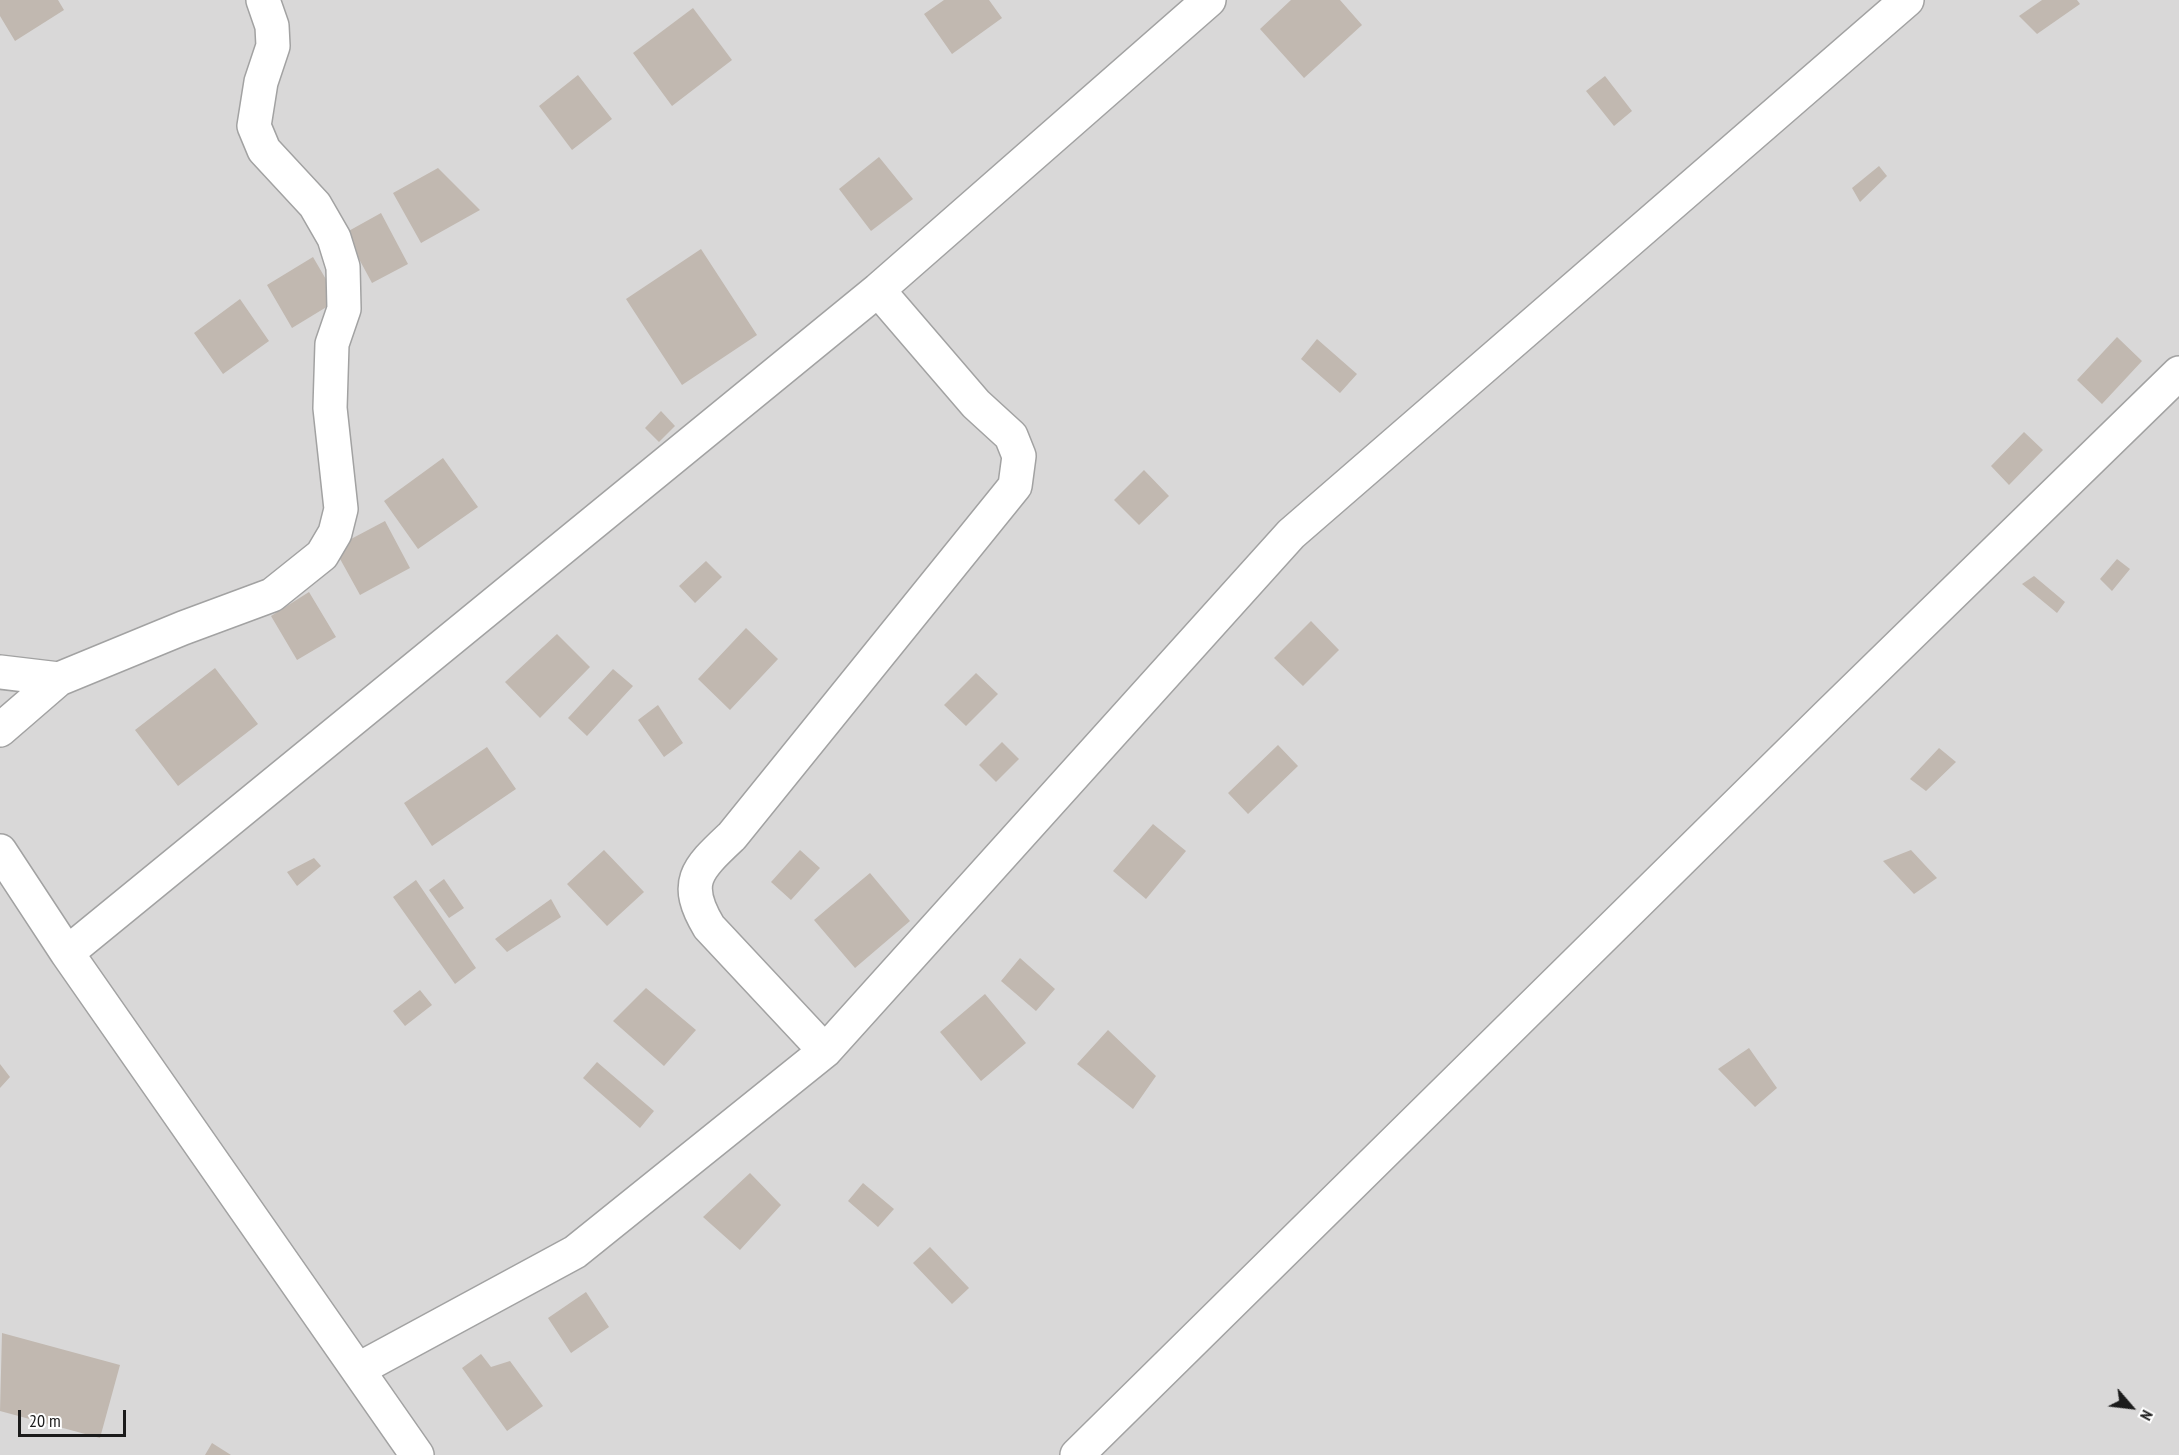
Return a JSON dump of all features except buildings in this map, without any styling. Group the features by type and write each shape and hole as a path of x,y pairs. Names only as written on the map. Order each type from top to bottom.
{"street":[{"path":"0,730 59,679 183,628 272,595 322,555 335,533 341,509 330,408 332,344 344,309 343,267 334,238 315,205 264,150 254,126 261,82 273,46 272,26 263,0"},
{"path":"67,953 878,290 1209,0"},
{"path":"359,1369 575,1252 825,1051 1291,534 1907,0"},
{"path":"825,1051 709,927 696,905 693,887 706,860 732,836 1015,486 1019,456 1011,436 976,404 878,290"},
{"path":"1077,1455 1829,714 2179,373"},
{"path":"0,672 59,679"},
{"path":"0,851 67,953 417,1455"}],"shaded area":[{"path":"0,0 2179,0 2179,1455 0,1455"}]}
